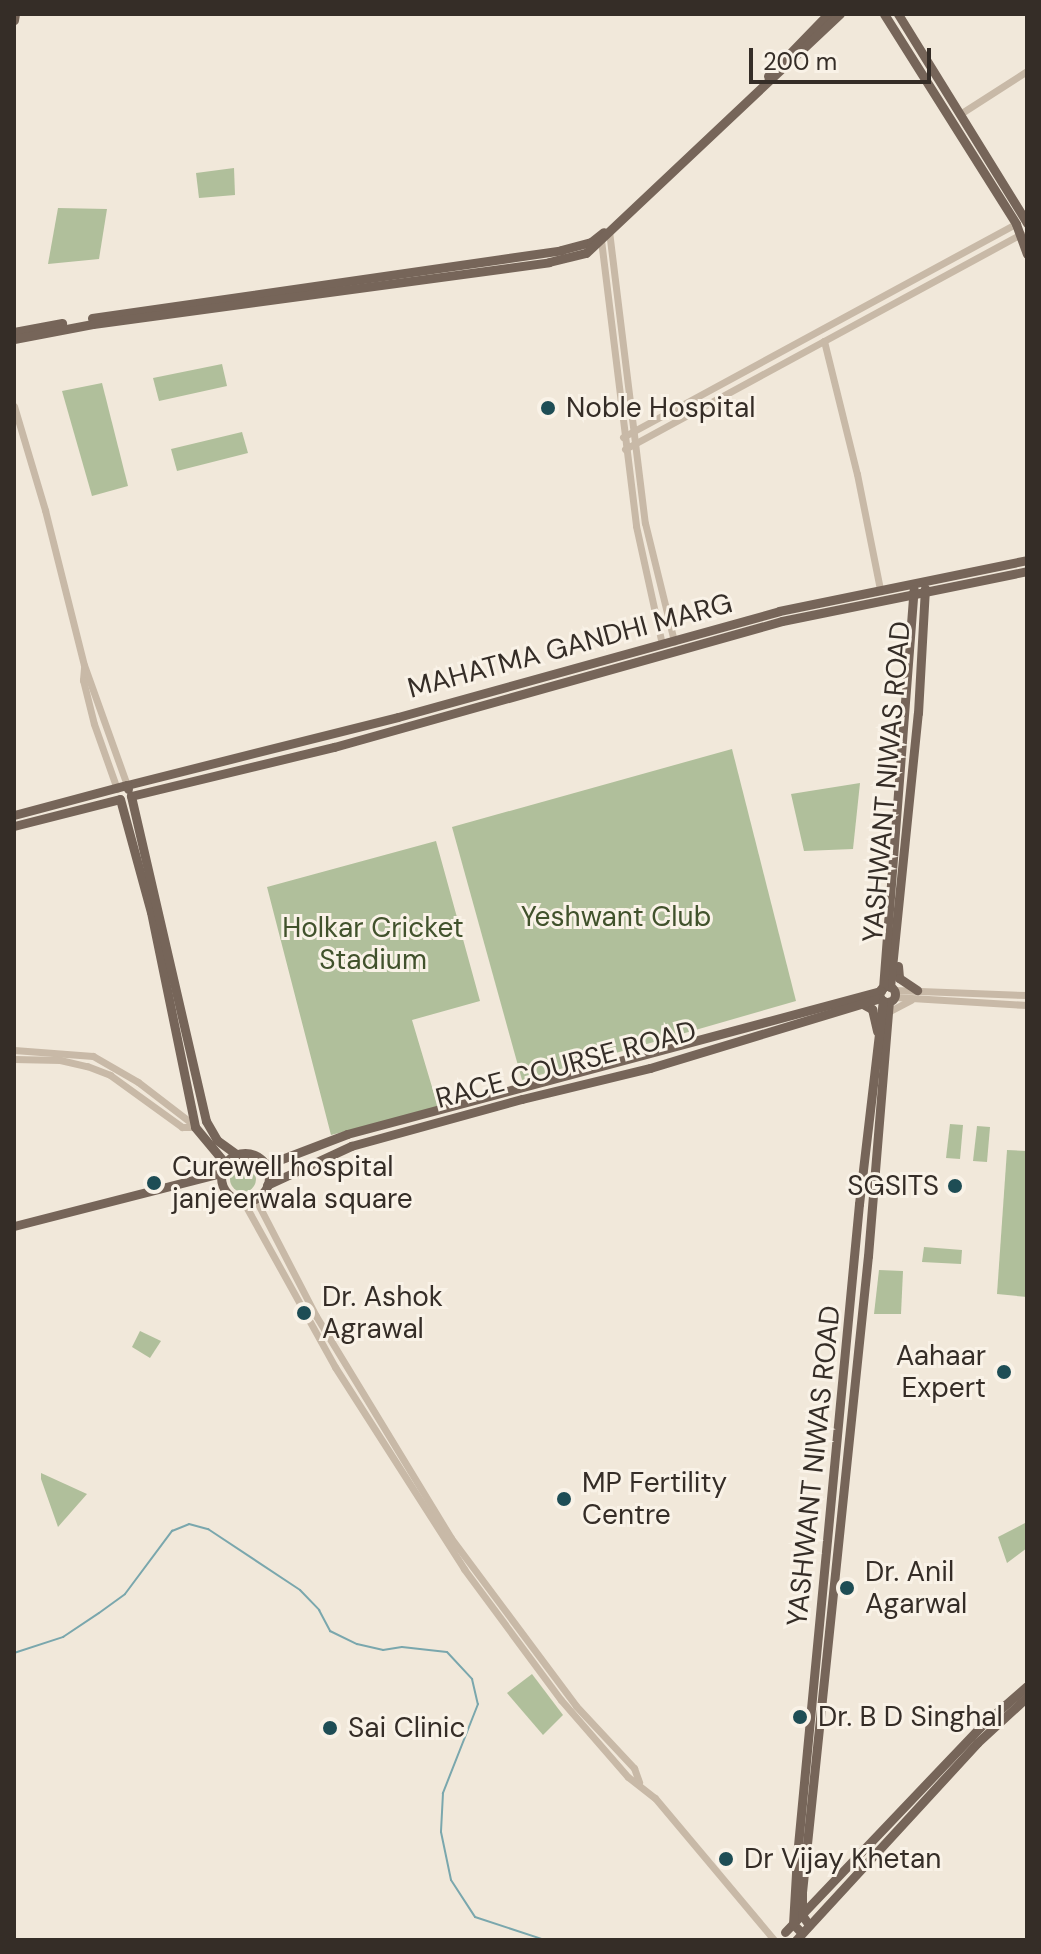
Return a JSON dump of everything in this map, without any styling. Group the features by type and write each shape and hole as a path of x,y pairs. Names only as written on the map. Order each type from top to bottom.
{"main road":[{"path":"14,20 15,14"},
{"path":"14,332 170,304 561,250 591,242 606,234 828,14"},
{"path":"14,339 93,324 549,262 586,253 840,14"},
{"path":"884,14 1018,229"},
{"path":"898,14 960,114 1018,229 1027,254"},
{"name":"MAHATMA GANDHI MARG","path":"14,826 121,791 131,796 334,747 782,621 914,594 925,586 1027,560"},
{"name":"MAHATMA GANDHI MARG","path":"14,815 121,791 398,717 673,637 913,582 925,586 1027,571"},
{"name":"YASHWANT NIWAS ROAD","path":"802,1915 868,1256 887,996 884,972 913,582"},
{"name":"YASHWANT NIWAS ROAD","path":"793,1924 859,1204 879,1033 894,952 925,586"},
{"path":"121,791 151,912 195,1127 223,1168 226,1192 243,1201 255,1198 267,1185 266,1165 256,1156 236,1154 217,1140 206,1121 131,796"},
{"path":"894,952 898,958 898,976 919,994"},
{"path":"879,1033 872,1009 859,1000 884,972"},
{"name":"RACE COURSE ROAD","path":"266,1165 347,1134 859,1000 887,996"},
{"name":"RACE COURSE ROAD","path":"267,1185 351,1146 650,1068 859,1000"},
{"path":"14,1226 223,1168 236,1154"},
{"path":"776,1940 980,1727 1027,1686"},
{"path":"800,1934 977,1743 1027,1697"},
{"path":"800,1934 802,1915"},
{"path":"793,1924 800,1934"},
{"path":"785,1932 800,1934"}],"street":[{"path":"960,114 1027,71"},
{"path":"623,437 1018,229"},
{"path":"625,449 824,342 1018,229"},
{"path":"606,234 622,327 632,433 645,523 673,637"},
{"path":"606,234 623,437 636,526 661,640"},
{"path":"820,332 857,474 880,589"},
{"path":"14,406 121,791"},
{"path":"887,996 899,1004 919,994"},
{"name":"RACE COURSE ROAD","path":"919,994 1027,1005"},
{"name":"RACE COURSE ROAD","path":"887,996 1027,995"},
{"path":"14,1050 93,1056 138,1082 195,1127"},
{"path":"14,1059 60,1060 87,1066 110,1075 182,1127 195,1127"},
{"path":"255,1198 316,1316 451,1538 576,1706 634,1768 640,1783 776,1940"},
{"path":"243,1201 335,1367 446,1543 561,1700 628,1777 640,1783"},
{"path":"768,1928 785,1932"}],"green space":[{"path":"234,168 235,195 199,198 196,173"},
{"path":"58,208 107,209 99,259 48,264"},
{"path":"222,364 227,386 159,401 153,378"},
{"path":"102,383 128,486 92,496 62,391"},
{"path":"242,432 248,453 177,471 171,449"},
{"name":"Yeshwant Club","path":"732,749 796,1001 522,1080 452,827"},
{"path":"860,783 853,849 804,851 791,794"},
{"name":"Holkar Cricket Stadium","path":"436,841 480,1001 412,1020 438,1107 331,1135 267,887"},
{"path":"950,1124 963,1125 960,1159 946,1158"},
{"path":"977,1126 990,1127 987,1162 973,1161"},
{"path":"1007,1150 1027,1151 1027,1297 997,1294"},
{"path":"243,1166 252,1170 256,1179 252,1188 243,1192 234,1188 230,1179 234,1170"},
{"path":"924,1247 962,1250 961,1264 922,1262"},
{"path":"879,1270 903,1271 901,1314 874,1314"},
{"path":"140,1331 161,1341 150,1358 132,1347"},
{"path":"41,1473 87,1494 58,1527 41,1479"},
{"path":"1027,1522 1027,1548 1007,1563 998,1537"},
{"path":"532,1674 563,1715 543,1735 507,1693"}],"waterway":[{"path":"14,1653 63,1637 125,1594 172,1531 189,1524 208,1529 300,1590 319,1610 330,1631 357,1644 383,1650 402,1647 447,1652 472,1679 478,1704 443,1793 441,1832 451,1880 475,1917 545,1940"}],"place":[{"name":"Noble Hospital","path":"548,408"},
{"name":"Curewell hospital janjeerwala square","path":"154,1183"},
{"name":"SGSITS","path":"955,1186"},
{"name":"Dr. Ashok Agrawal","path":"304,1313"},
{"name":"Aahaar Expert","path":"1004,1372"},
{"name":"MP Fertility Centre","path":"564,1499"},
{"name":"Dr. Anil Agarwal","path":"847,1588"},
{"name":"Dr. B D Singhal","path":"800,1717"},
{"name":"Sai Clinic","path":"330,1728"},
{"name":"Dr Vijay Khetan","path":"726,1859"}]}
